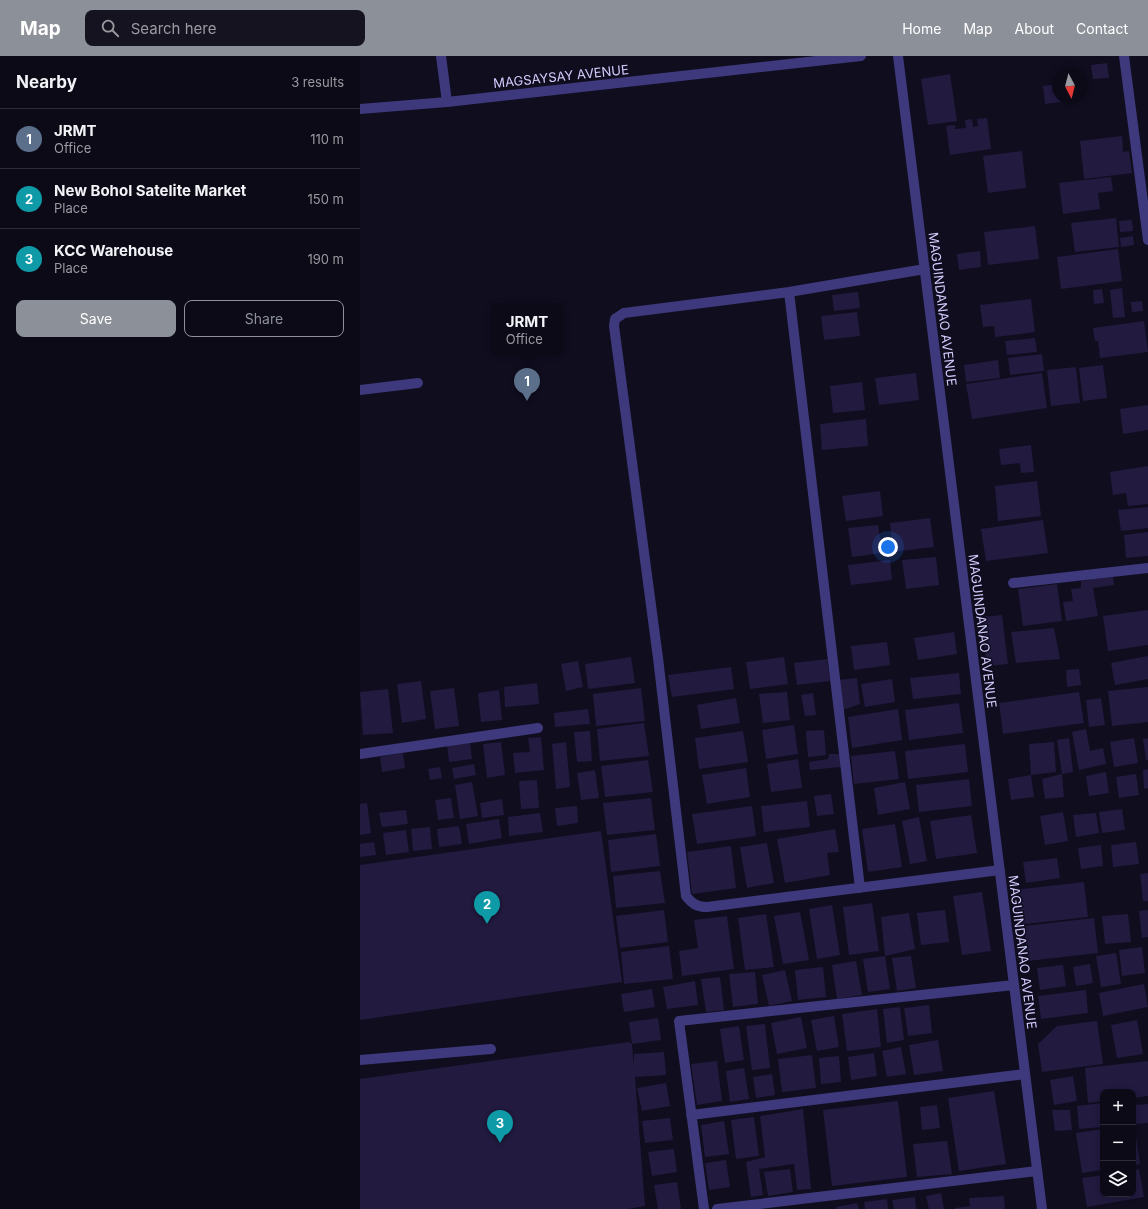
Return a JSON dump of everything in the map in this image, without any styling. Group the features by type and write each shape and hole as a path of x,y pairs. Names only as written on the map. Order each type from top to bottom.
{"street":[{"path":"441,56 447,102"},
{"name":"MAGSAYSAY AVENUE","path":"360,109 447,102 861,56"},
{"name":"MAGUINDANAO AVENUE","path":"898,56 1042,1209"},
{"path":"1124,56 1148,240"},
{"path":"924,269 789,292 624,313 615,319 614,326 658,658 686,896 695,906 707,907 1000,870"},
{"path":"789,292 860,888"},
{"path":"360,390 418,383"},
{"path":"1013,583 1148,568"},
{"path":"360,754 538,728"},
{"path":"704,1209 679,1021 1014,985"},
{"path":"360,1060 491,1050"},
{"path":"691,1115 1025,1074"},
{"path":"717,1209 1037,1171"}],"building":[{"path":"1107,63 1109,78 1093,79 1091,65"},
{"path":"950,74 957,121 928,125 921,79"},
{"path":"1052,85 1052,103 1045,104 1043,86"},
{"path":"987,118 991,149 950,155 946,126 955,125 955,129 966,128 965,120 972,119 973,127 978,126 977,119"},
{"path":"1122,136 1123,152 1129,151 1132,173 1084,179 1080,141"},
{"path":"1022,151 1026,188 988,193 983,156"},
{"path":"1111,177 1113,191 1098,193 1100,209 1063,214 1059,183"},
{"path":"1116,218 1119,247 1075,252 1071,223"},
{"path":"1132,220 1133,231 1120,232 1119,221"},
{"path":"1035,226 1039,259 988,265 984,232"},
{"path":"1133,236 1134,245 1121,247 1120,238"},
{"path":"1118,249 1122,281 1061,289 1057,257"},
{"path":"980,251 981,267 959,270 957,254"},
{"path":"1122,288 1125,317 1113,318 1110,290"},
{"path":"1102,289 1104,303 1094,304 1093,290"},
{"path":"858,292 860,308 834,311 832,295"},
{"path":"1031,299 1035,332 995,337 994,326 983,327 980,305"},
{"path":"1142,301 1143,311 1132,312 1131,302"},
{"path":"857,312 860,336 824,340 821,316"},
{"path":"1144,321 1148,352 1100,358 1098,341 1095,341 1093,328"},
{"path":"1035,338 1037,352 1007,355 1005,341"},
{"path":"1042,354 1044,371 1010,375 1008,358"},
{"path":"998,360 1000,378 966,382 964,365"},
{"path":"1103,365 1107,398 1083,401 1079,368"},
{"path":"1076,367 1080,403 1051,406 1047,370"},
{"path":"916,373 919,400 879,405 875,378"},
{"path":"1042,373 1047,408 972,419 966,384"},
{"path":"862,382 865,410 833,413 830,386"},
{"path":"1148,405 1148,430 1123,434 1120,409"},
{"path":"866,419 868,446 822,450 820,424"},
{"path":"1031,445 1034,472 1021,473 1020,463 1001,465 999,449"},
{"path":"1148,466 1148,504 1128,506 1126,493 1113,495 1110,472"},
{"path":"1037,481 1041,516 998,521 995,486"},
{"path":"880,491 883,516 846,521 842,496"},
{"path":"1148,507 1148,528 1121,531 1118,510"},
{"path":"930,518 934,547 893,552 890,523"},
{"path":"1043,520 1048,553 986,561 981,529"},
{"path":"878,525 882,553 852,557 848,528"},
{"path":"1148,532 1148,556 1126,558 1124,535"},
{"path":"936,557 939,585 906,589 902,560"},
{"path":"890,560 892,580 851,585 848,565"},
{"path":"1113,576 1114,585 1093,588 1098,616 1066,621 1063,602 1073,601 1071,589 1081,588 1081,581"},
{"path":"1057,584 1062,621 1023,626 1018,589"},
{"path":"1148,610 1148,645 1108,651 1103,616"},
{"path":"1002,615 1008,664 987,666 981,617"},
{"path":"1054,628 1060,659 1016,663 1011,632"},
{"path":"954,632 957,654 918,660 914,638"},
{"path":"887,642 890,665 854,670 851,646"},
{"path":"1148,656 1148,679 1115,685 1111,663"},
{"path":"631,657 635,683 588,689 585,664"},
{"path":"784,657 788,684 750,689 746,662"},
{"path":"827,659 830,681 797,685 794,663"},
{"path":"578,661 583,687 566,691 561,664"},
{"path":"731,667 734,689 672,697 668,675"},
{"path":"1079,669 1081,685 1067,687 1066,670"},
{"path":"959,673 961,694 913,699 910,678"},
{"path":"857,678 860,704 843,710 839,680"},
{"path":"892,679 895,702 865,707 861,684"},
{"path":"421,681 426,719 402,723 397,684"},
{"path":"537,683 539,704 505,707 504,687"},
{"path":"1148,687 1148,722 1112,726 1108,691"},
{"path":"454,688 459,726 435,729 430,691"},
{"path":"641,688 645,721 596,726 593,694"},
{"path":"388,689 393,733 363,735 360,692"},
{"path":"499,690 502,720 481,722 478,693"},
{"path":"787,692 790,720 763,723 759,694"},
{"path":"1079,692 1084,723 1003,734 999,703"},
{"path":"813,693 816,715 805,716 801,695"},
{"path":"736,698 740,723 701,729 697,705"},
{"path":"1101,698 1105,725 1089,727 1086,700"},
{"path":"959,703 963,733 909,740 905,710"},
{"path":"588,709 590,724 555,727 554,713"},
{"path":"898,709 902,740 852,748 848,717"},
{"path":"644,723 649,756 600,761 597,729"},
{"path":"794,725 798,754 766,759 762,730"},
{"path":"1086,729 1090,751 1103,748 1106,764 1079,770 1072,732"},
{"path":"824,730 826,755 808,757 806,731"},
{"path":"590,731 592,761 577,762 574,732"},
{"path":"743,731 748,762 699,769 695,738"},
{"path":"541,737 544,770 515,773 513,753 530,752 528,738"},
{"path":"1069,738 1073,772 1062,774 1057,740"},
{"path":"1134,738 1138,763 1114,767 1110,742"},
{"path":"1148,738 1148,760 1146,760 1143,739"},
{"path":"470,742 472,759 449,762 447,745"},
{"path":"501,742 505,775 487,778 483,744"},
{"path":"566,742 570,787 556,789 552,744"},
{"path":"1054,742 1056,772 1031,775 1029,744"},
{"path":"965,744 968,772 908,779 905,751"},
{"path":"895,751 899,779 854,784 851,756"},
{"path":"403,753 405,768 382,772 380,757"},
{"path":"829,754 840,754 841,767 810,770 809,762 828,759"},
{"path":"798,759 802,788 771,792 767,764"},
{"path":"648,760 653,792 605,797 601,766"},
{"path":"474,764 476,775 454,779 452,768"},
{"path":"440,767 442,778 430,780 428,769"},
{"path":"746,768 750,797 707,804 702,775"},
{"path":"1148,769 1148,788 1144,789 1143,770"},
{"path":"595,770 599,798 581,800 577,773"},
{"path":"1106,772 1109,793 1089,796 1086,776"},
{"path":"1062,774 1064,797 1045,799 1042,779"},
{"path":"1136,774 1139,795 1119,798 1116,777"},
{"path":"1031,775 1034,797 1011,800 1008,779"},
{"path":"969,779 972,806 919,812 916,785"},
{"path":"537,780 539,808 521,809 519,781"},
{"path":"472,782 478,816 460,819 455,785"},
{"path":"905,782 910,809 878,815 874,788"},
{"path":"831,794 834,814 817,816 814,796"},
{"path":"451,798 454,818 438,820 435,800"},
{"path":"651,798 655,830 607,835 603,803"},
{"path":"502,799 504,815 482,818 480,803"},
{"path":"807,801 810,827 764,832 761,806"},
{"path":"367,803 371,833 360,835 360,804"},
{"path":"577,806 578,823 557,826 555,808"},
{"path":"752,806 756,836 697,844 692,814"},
{"path":"1122,809 1125,830 1102,833 1099,812"},
{"path":"406,810 408,824 382,827 379,813"},
{"path":"1063,812 1068,841 1045,845 1040,816"},
{"path":"540,813 543,832 509,836 508,817"},
{"path":"1096,813 1099,833 1076,837 1073,815"},
{"path":"971,815 977,853 936,859 930,821"},
{"path":"919,817 927,861 910,864 902,821"},
{"path":"499,819 502,838 469,844 466,824"},
{"path":"895,824 902,867 868,872 862,829"},
{"path":"459,826 462,844 439,847 437,829"},
{"path":"430,827 432,849 413,851 411,829"},
{"path":"835,829 839,852 827,853 830,875 785,883 777,839"},
{"path":"406,830 409,852 386,855 383,833"},
{"path":"601,831 622,982 360,1020 360,865"},
{"path":"656,834 660,866 611,872 608,840"},
{"path":"374,842 376,855 360,857 360,844"},
{"path":"1136,842 1139,864 1113,867 1111,845"},
{"path":"767,843 774,883 747,888 740,847"},
{"path":"1101,845 1103,866 1081,869 1078,848"},
{"path":"731,846 736,888 692,894 687,852"},
{"path":"1057,858 1060,878 1026,883 1023,862"},
{"path":"660,871 665,903 616,908 613,876"},
{"path":"1148,873 1148,901 1143,901 1140,874"},
{"path":"1084,882 1088,917 1017,925 1013,890"},
{"path":"982,892 991,951 962,955 953,896"},
{"path":"872,903 879,951 849,955 843,907"},
{"path":"832,905 840,955 817,959 809,909"},
{"path":"664,910 668,942 620,948 616,916"},
{"path":"945,910 949,942 921,945 917,913"},
{"path":"1148,910 1148,937 1142,938 1139,911"},
{"path":"800,912 809,960 783,964 774,916"},
{"path":"909,913 915,949 885,956 881,917"},
{"path":"766,914 774,967 745,970 738,918"},
{"path":"1128,914 1131,942 1105,944 1102,916"},
{"path":"727,916 734,969 682,976 679,951 698,948 694,920"},
{"path":"1094,918 1098,953 1028,961 1024,926"},
{"path":"669,946 673,979 624,984 621,952"},
{"path":"1142,947 1145,973 1122,976 1119,950"},
{"path":"1116,953 1121,984 1101,987 1096,956"},
{"path":"885,956 890,989 868,992 863,959"},
{"path":"911,956 916,988 897,991 892,958"},
{"path":"856,961 862,995 837,999 832,965"},
{"path":"1090,964 1093,983 1076,986 1073,967"},
{"path":"1063,965 1066,986 1040,990 1037,968"},
{"path":"823,967 826,997 798,1000 795,970"},
{"path":"785,970 792,1001 769,1006 762,975"},
{"path":"755,972 758,1004 733,1007 729,974"},
{"path":"720,977 724,1010 706,1012 701,979"},
{"path":"695,981 698,1005 667,1009 663,987"},
{"path":"1144,984 1148,1007 1103,1016 1099,993"},
{"path":"652,989 655,1007 624,1012 621,994"},
{"path":"1086,990 1088,1013 1041,1019 1038,996"},
{"path":"929,1005 932,1033 908,1036 904,1008"},
{"path":"900,1007 904,1040 887,1043 883,1009"},
{"path":"877,1009 881,1047 847,1051 842,1014"},
{"path":"834,1016 839,1047 817,1051 811,1020"},
{"path":"801,1017 807,1048 777,1054 771,1023"},
{"path":"658,1018 661,1040 632,1044 629,1022"},
{"path":"1137,1020 1143,1054 1117,1058 1111,1025"},
{"path":"1097,1021 1103,1064 1042,1072 1038,1044 1057,1026"},
{"path":"765,1024 770,1068 752,1070 746,1026"},
{"path":"739,1026 744,1060 725,1063 720,1029"},
{"path":"938,1040 943,1071 914,1075 909,1045"},
{"path":"629,1042 632,1044 634,1067 634,1054 664,1052 666,1075 635,1077 645,1206 628,1209 360,1209 360,1079"},
{"path":"901,1047 906,1074 887,1077 882,1051"},
{"path":"874,1053 877,1076 851,1080 848,1057"},
{"path":"812,1055 816,1088 782,1092 778,1059"},
{"path":"839,1056 841,1082 821,1084 819,1058"},
{"path":"717,1061 722,1101 697,1105 691,1064"},
{"path":"1148,1061 1148,1096 1136,1098 1136,1089 1100,1089 1100,1101 1088,1103 1085,1068"},
{"path":"744,1068 749,1099 730,1102 726,1071"},
{"path":"772,1074 775,1095 756,1098 753,1077"},
{"path":"1073,1076 1077,1101 1054,1105 1050,1080"},
{"path":"666,1083 670,1106 642,1111 637,1088"},
{"path":"994,1091 1006,1164 959,1171 948,1098"},
{"path":"898,1101 907,1177 832,1186 823,1110"},
{"path":"1100,1103 1100,1127 1079,1129 1077,1106"},
{"path":"1148,1104 1148,1123 1136,1124 1136,1105"},
{"path":"937,1105 940,1128 922,1130 920,1107"},
{"path":"803,1109 811,1189 797,1190 794,1164 759,1169 763,1195 751,1197 746,1162 765,1157 760,1116"},
{"path":"1052,1110 1070,1110 1072,1130 1055,1131"},
{"path":"754,1117 759,1156 736,1159 731,1120"},
{"path":"670,1118 673,1140 645,1143 642,1121"},
{"path":"724,1121 729,1154 705,1157 701,1125"},
{"path":"1100,1129 1100,1170 1082,1173 1076,1133"},
{"path":"1136,1137 1140,1164 1136,1165"},
{"path":"947,1141 952,1174 917,1177 913,1144"},
{"path":"674,1149 677,1172 652,1176 648,1152"},
{"path":"726,1160 730,1187 709,1190 705,1163"},
{"path":"790,1169 793,1192 768,1196 764,1172"},
{"path":"1139,1169 1144,1197 1087,1207 1082,1178 1100,1175 1100,1197 1136,1197 1136,1170"},
{"path":"677,1182 681,1209 658,1209 654,1185"},
{"path":"941,1193 944,1209 929,1209 926,1196"},
{"path":"1004,1196 1005,1209 955,1209 970,1206 969,1198"},
{"path":"915,1197 916,1209 894,1209 892,1200"},
{"path":"887,1199 888,1209 865,1209 864,1202"},
{"path":"857,1203 859,1209 837,1209 836,1207"}],"place":[{"name":"JRMT","path":"527,401"},
{"name":"New Bohol Satelite Market","path":"487,924"},
{"name":"KCC Warehouse","path":"500,1143"}]}
